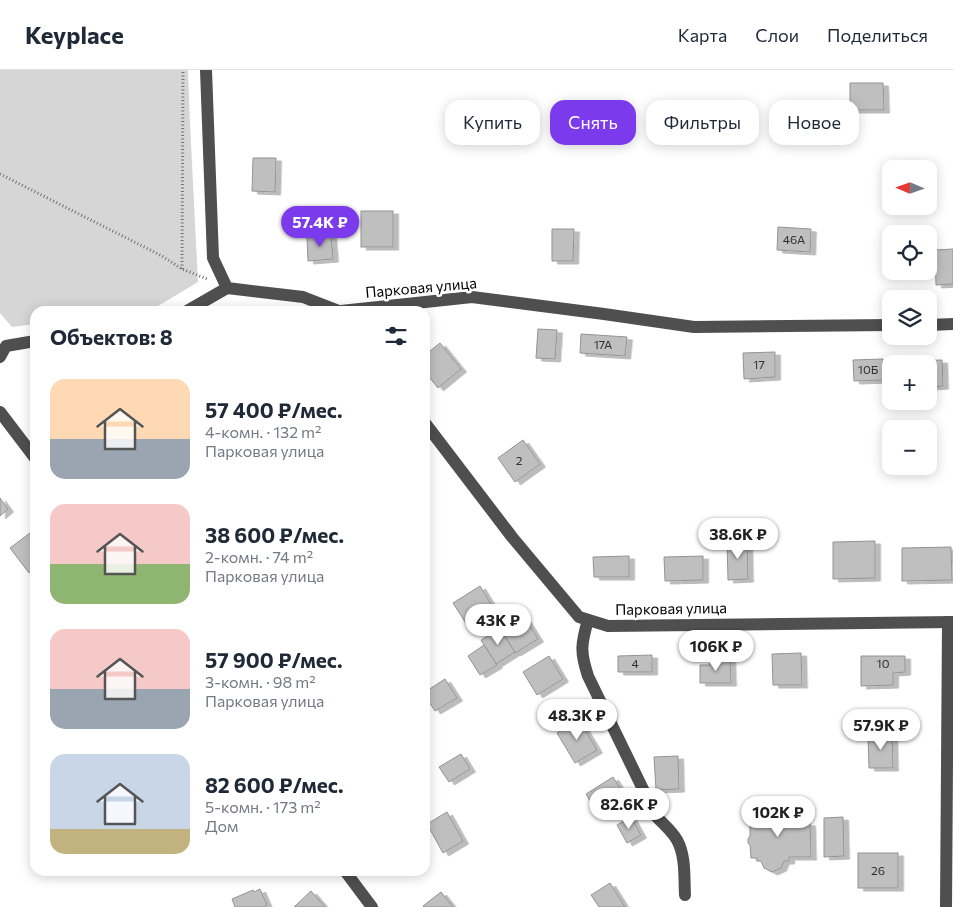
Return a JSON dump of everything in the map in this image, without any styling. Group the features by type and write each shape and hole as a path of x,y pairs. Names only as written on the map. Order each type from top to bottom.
{"street":[{"path":"196,306 227,288 213,258 206,70"},
{"name":"Парковая улица","path":"227,288 303,298 326,306"},
{"name":"Парковая улица","path":"387,306 472,297 694,327 882,325"},
{"path":"937,325 953,324"},
{"path":"0,357 6,346 30,342"},
{"path":"0,412 30,451"},
{"name":"Парковая улица","path":"430,430 512,537 579,617 608,626 951,622"},
{"path":"588,620 582,645 583,659 588,676 656,816 671,832 680,846 683,857 685,895"},
{"path":"946,907 951,622"},
{"path":"349,876 372,907"}],"path":[{"path":"0,174 162,256 182,269 183,70"}],"shaded area":[{"path":"0,70 188,70 198,282 158,306 30,306 30,325 12,327 0,313"}],"building":[{"path":"850,83 883,83 884,110 859,110 859,100 850,100"},
{"path":"253,158 276,158 275,192 252,191"},
{"path":"361,211 393,211 393,247 361,247"},
{"path":"778,227 811,229 810,252 777,250"},
{"path":"552,229 574,229 573,261 552,261"},
{"path":"331,235 333,259 308,261 307,237"},
{"path":"953,249 953,284 936,285 937,250"},
{"path":"538,329 557,330 555,359 536,358"},
{"path":"581,334 627,337 625,356 580,353"},
{"path":"440,343 461,369 438,388 430,378 430,351"},
{"path":"775,352 775,377 744,379 743,353"},
{"path":"882,359 882,380 854,381 853,360"},
{"path":"937,360 942,360 943,386 937,386"},
{"path":"523,440 540,464 515,482 498,458"},
{"path":"0,498 8,509 0,516"},
{"path":"30,533 29,573 10,548"},
{"path":"747,540 748,579 728,580 727,541"},
{"path":"875,541 875,578 833,579 833,542"},
{"path":"951,547 952,580 902,581 902,548"},
{"path":"629,556 629,577 594,577 593,557"},
{"path":"703,556 703,580 665,581 664,557"},
{"path":"480,586 494,609 467,625 453,603"},
{"path":"523,615 538,639 515,653 500,629"},
{"path":"500,629 515,652 496,664 481,640"},
{"path":"484,645 497,665 480,675 468,656"},
{"path":"801,653 802,685 773,685 772,654"},
{"path":"652,655 652,672 618,672 618,656"},
{"path":"549,656 563,679 537,695 523,672"},
{"path":"861,656 905,656 905,672 893,673 893,685 861,686"},
{"path":"730,659 731,683 700,683 700,665 710,665 710,660"},
{"path":"445,679 457,698 435,711 430,704 430,689"},
{"path":"579,720 597,750 575,763 557,733"},
{"path":"892,734 893,768 869,768 868,735"},
{"path":"461,754 470,769 449,782 439,767"},
{"path":"678,756 679,789 656,790 654,757"},
{"path":"613,777 625,796 597,813 586,794"},
{"path":"773,804 785,810 791,823 810,823 811,857 789,857 789,861 784,861 781,868 772,872 764,868 761,861 757,861 757,858 751,858 748,839 750,836 750,823 754,823 760,810"},
{"path":"447,812 463,841 443,853 430,829 430,822"},
{"path":"631,817 641,835 627,843 617,825"},
{"path":"843,817 844,856 824,857 824,818"},
{"path":"858,853 898,853 898,888 858,888"},
{"path":"610,883 625,907 599,907 591,895"},
{"path":"260,889 267,905 263,907 235,907 232,899"},
{"path":"311,891 325,907 294,907"},
{"path":"441,892 453,907 423,906"}]}
